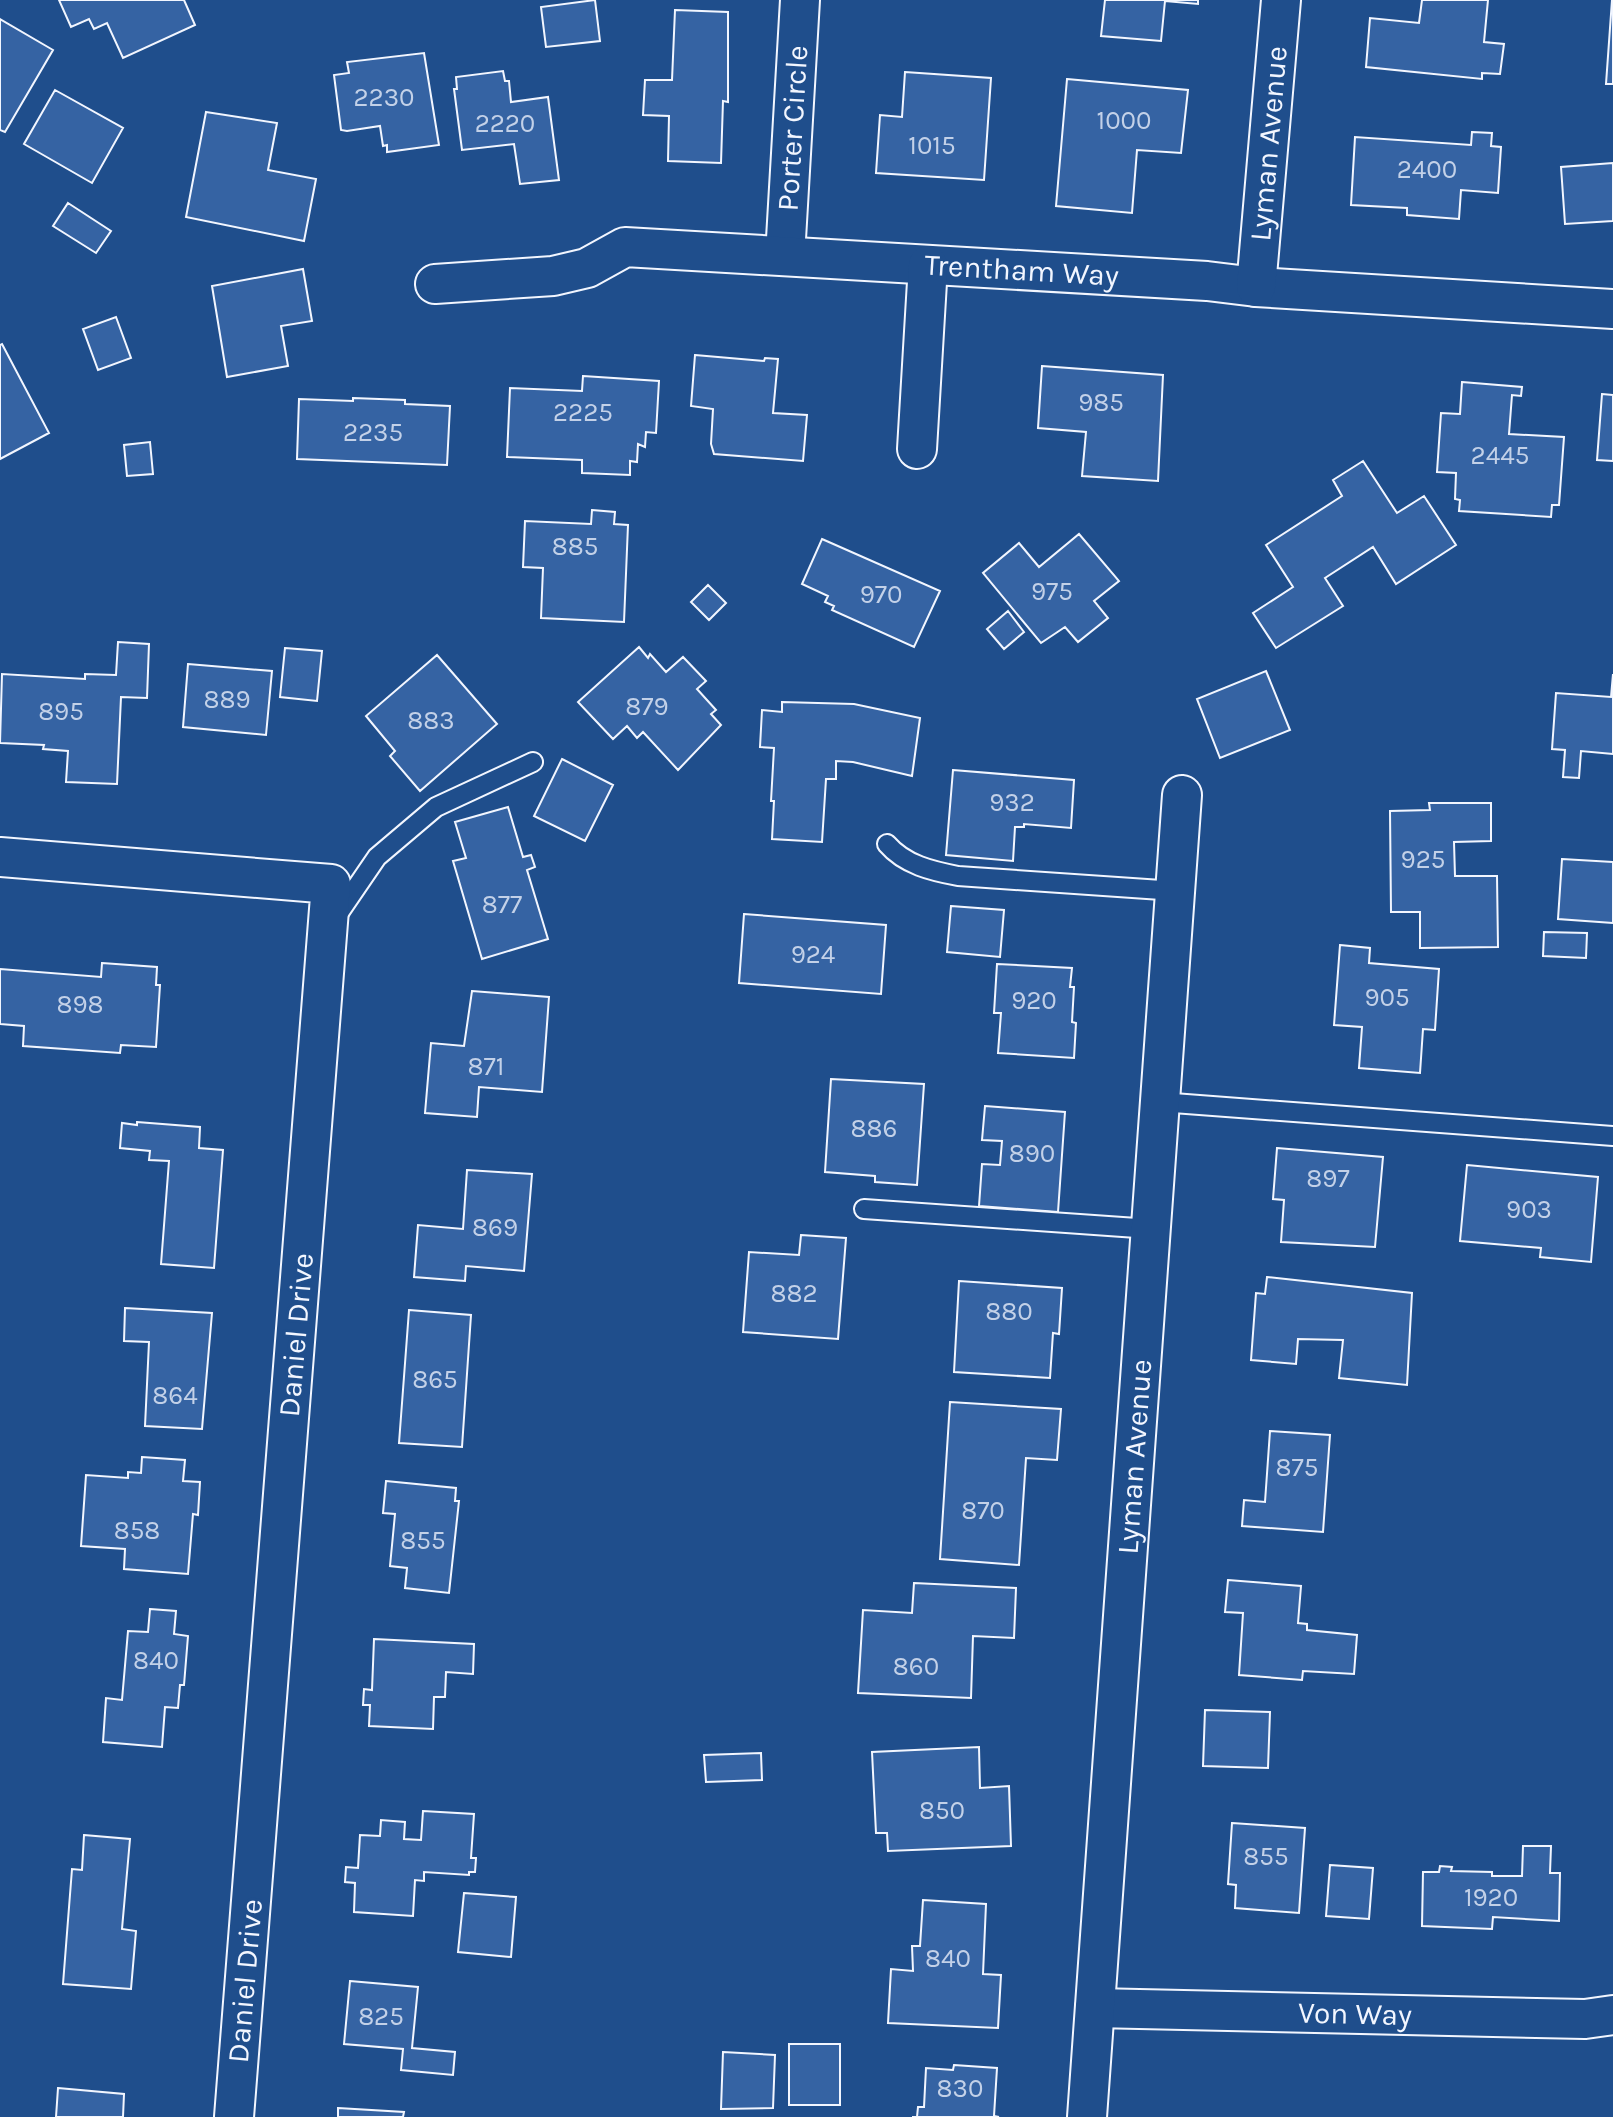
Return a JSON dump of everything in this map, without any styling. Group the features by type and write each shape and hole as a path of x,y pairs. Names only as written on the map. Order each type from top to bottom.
{"street":[{"name":"Porter Circle","path":"785,256 800,0"},
{"name":"Lyman Avenue","path":"1256,287 1281,0"},
{"name":"Trentham Way","path":"435,284 553,276 587,268 625,247 1207,281 1256,287 1613,309"},
{"path":"917,449 928,265"},
{"name":"Lyman Avenue","path":"1087,2117 1182,795"},
{"name":"Daniel Drive","path":"0,857 331,884 234,2117"},
{"name":"Von Way","path":"1095,2008 1585,2019 1613,2015"}],"lane":[{"path":"328,929 377,857 436,807 533,762"},
{"path":"887,844 894,852 925,869 958,876 1176,891"},
{"path":"1160,1102 1613,1136"},
{"path":"864,1209 1151,1229"}],"building":[{"path":"59,0 184,0 195,25 123,58 107,23 94,29 89,19 71,27"},
{"path":"595,0 600,41 546,47 541,7"},
{"path":"1105,0 1198,0 1198,4 1165,1 1161,41 1101,36"},
{"path":"1422,0 1488,0 1484,42 1504,44 1500,74 1482,73 1482,79 1366,67 1370,18 1419,23"},
{"path":"1612,0 1613,84 1606,84"},
{"path":"675,10 728,12 728,102 723,101 721,163 668,161 669,116 643,115 645,80 672,80"},
{"path":"0,19 53,50 5,132 0,130"},
{"path":"424,53 439,145 387,152 380,126 341,130 334,75 349,73 347,62"},
{"path":"503,71 505,81 509,81 511,102 548,97 559,180 520,184 514,144 462,150 454,89 457,89 456,77"},
{"path":"905,72 991,78 984,180 876,173 880,115 902,117"},
{"path":"1067,79 1188,90 1181,153 1137,150 1132,213 1056,206"},
{"path":"55,90 123,128 92,183 24,144"},
{"path":"206,112 277,123 268,170 316,179 304,241 186,217"},
{"path":"1472,132 1492,133 1491,146 1501,147 1498,193 1461,190 1459,219 1407,215 1407,208 1351,205 1355,137 1471,145"},
{"path":"1613,163 1613,221 1565,224 1561,167"},
{"path":"68,203 111,231 96,253 53,226"},
{"path":"303,269 312,321 281,326 288,366 227,377 212,286"},
{"path":"116,317 131,358 98,370 83,329"},
{"path":"0,345 49,433 0,459"},
{"path":"695,355 764,361 765,358 778,359 773,413 807,415 803,461 714,454 711,444 713,409 691,406"},
{"path":"1042,366 1163,375 1158,481 1082,476 1086,432 1038,428"},
{"path":"583,376 659,381 656,433 646,432 645,447 638,444 637,462 630,461 630,475 582,473 582,460 507,457 510,388 582,391"},
{"path":"1462,382 1522,387 1521,396 1512,395 1509,434 1564,437 1559,505 1552,505 1551,517 1459,511 1460,500 1455,499 1456,473 1437,472 1441,413 1460,414"},
{"path":"1602,394 1613,395 1613,461 1597,460"},
{"path":"353,398 450,406 447,465 297,459 299,399 353,401"},
{"path":"150,442 153,474 127,476 124,445"},
{"path":"1363,461 1397,513 1424,496 1456,545 1396,584 1373,547 1325,578 1343,606 1276,648 1253,613 1293,587 1266,545 1342,496 1333,480"},
{"path":"592,510 615,512 614,524 628,525 624,622 541,618 543,568 523,567 525,521 591,524"},
{"path":"1079,534 1119,581 1094,601 1108,618 1078,642 1065,627 1041,643 983,573 1019,543 1039,567"},
{"path":"822,539 940,591 914,647 832,610 834,606 825,602 828,596 802,584"},
{"path":"708,585 726,603 709,620 691,602"},
{"path":"1008,611 1024,632 1004,649 987,629"},
{"path":"118,642 149,644 147,698 121,697 117,784 66,782 68,751 43,749 44,745 0,743 2,674 85,679 85,674 116,675"},
{"path":"639,647 666,672 683,657 706,681 697,689 716,710 711,714 721,725 678,770 643,732 637,738 627,726 613,739 578,702"},
{"path":"285,648 322,651 317,701 280,697"},
{"path":"437,655 497,724 420,791 390,756 395,751 366,716"},
{"path":"188,664 272,671 266,735 183,727"},
{"path":"1266,671 1290,730 1220,758 1197,699"},
{"path":"1613,674 1613,754 1581,751 1579,778 1563,777 1565,750 1552,749 1556,693 1611,697"},
{"path":"782,702 854,704 920,718 912,776 836,761 836,779 826,779 822,842 772,839 774,748 760,747 762,710 782,712"},
{"path":"562,759 613,785 585,841 534,816"},
{"path":"953,770 1074,780 1071,828 1024,824 1024,827 1015,827 1013,861 946,855"},
{"path":"1429,803 1491,803 1491,841 1454,842 1455,876 1497,876 1498,947 1420,948 1420,912 1391,912 1390,811 1430,810"},
{"path":"508,807 523,857 531,855 535,867 527,870 548,939 482,959 453,861 466,858 455,822"},
{"path":"1562,859 1613,862 1613,923 1558,919"},
{"path":"951,906 1004,910 1000,957 947,952"},
{"path":"744,914 886,925 881,994 739,983"},
{"path":"1544,932 1587,933 1586,958 1543,956"},
{"path":"1340,945 1370,948 1369,963 1439,969 1435,1030 1423,1029 1420,1073 1359,1068 1362,1027 1334,1025"},
{"path":"102,963 157,967 156,985 160,985 156,1047 121,1045 120,1053 23,1046 24,1026 0,1024 0,969 101,977"},
{"path":"997,964 1072,968 1072,1022 1076,1023 1074,1058 998,1053 1001,1013 994,1013"},
{"path":"472,991 549,997 542,1092 479,1087 477,1117 425,1113 431,1043 464,1046"},
{"path":"831,1079 924,1084 917,1185 875,1182 875,1176 825,1172"},
{"path":"985,1106 1065,1112 1058,1212 979,1206 982,1164 1000,1165 1002,1141 982,1140"},
{"path":"137,1122 200,1127 199,1148 223,1150 214,1268 161,1264 169,1161 149,1160 150,1151 120,1148 122,1123 137,1125"},
{"path":"1277,1148 1383,1157 1375,1247 1281,1242 1284,1200 1273,1199"},
{"path":"1467,1165 1598,1177 1591,1262 1540,1257 1541,1248 1460,1241"},
{"path":"467,1170 532,1174 524,1271 466,1266 465,1281 414,1277 418,1225 463,1229"},
{"path":"801,1235 846,1238 838,1339 743,1332 749,1252 799,1255"},
{"path":"1267,1277 1412,1293 1407,1385 1339,1378 1343,1340 1298,1339 1296,1364 1251,1360 1256,1293 1265,1294"},
{"path":"959,1281 1062,1288 1059,1334 1053,1333 1050,1378 954,1372"},
{"path":"125,1308 212,1313 202,1429 145,1426 149,1342 124,1341"},
{"path":"409,1310 471,1315 462,1447 399,1443"},
{"path":"950,1402 1061,1409 1057,1460 1026,1458 1019,1565 940,1559"},
{"path":"1270,1431 1330,1435 1323,1532 1242,1526 1244,1500 1265,1502"},
{"path":"142,1457 185,1460 183,1481 200,1482 198,1515 193,1514 188,1574 124,1569 125,1549 81,1546 86,1475 128,1478 128,1472 141,1473"},
{"path":"386,1481 456,1488 455,1501 459,1501 449,1593 405,1588 407,1568 390,1566 395,1514 383,1513"},
{"path":"1228,1580 1301,1586 1298,1623 1307,1624 1307,1630 1357,1635 1354,1674 1303,1671 1302,1680 1239,1675 1243,1613 1225,1612"},
{"path":"914,1583 1016,1588 1014,1638 973,1636 971,1698 858,1693 863,1610 912,1613"},
{"path":"150,1609 176,1611 174,1634 188,1636 184,1685 180,1685 178,1708 165,1707 162,1747 103,1742 106,1698 122,1700 128,1631 148,1632"},
{"path":"374,1639 474,1644 473,1674 446,1672 445,1697 434,1697 433,1729 369,1726 370,1705 363,1705 364,1689 372,1690"},
{"path":"1205,1710 1270,1712 1268,1768 1203,1766"},
{"path":"979,1747 980,1788 1009,1786 1011,1846 888,1851 887,1833 876,1833 872,1752"},
{"path":"761,1753 762,1780 706,1782 704,1755"},
{"path":"423,1811 474,1814 471,1858 476,1858 475,1872 469,1872 469,1875 424,1872 424,1881 415,1880 413,1916 354,1912 355,1883 345,1882 346,1867 358,1868 360,1835 380,1836 381,1820 405,1822 404,1839 421,1840"},
{"path":"1232,1823 1305,1828 1299,1913 1235,1908 1236,1885 1228,1884"},
{"path":"84,1835 130,1839 122,1929 136,1931 131,1989 63,1984 72,1869 82,1870"},
{"path":"1523,1846 1551,1846 1550,1873 1560,1873 1559,1921 1493,1917 1492,1929 1422,1926 1423,1872 1439,1872 1440,1866 1452,1867 1451,1871 1492,1872 1492,1876 1522,1876"},
{"path":"1330,1865 1373,1868 1369,1919 1326,1916"},
{"path":"464,1893 516,1897 511,1957 458,1952"},
{"path":"923,1900 986,1904 983,1974 1001,1975 998,2028 888,2023 891,1969 913,1971 912,1946 920,1946"},
{"path":"350,1981 418,1987 412,2048 455,2052 453,2075 401,2070 403,2049 344,2044"},
{"path":"789,2044 840,2044 840,2105 789,2105"},
{"path":"723,2052 775,2055 773,2108 721,2109"},
{"path":"954,2065 997,2068 994,2116 999,2117 917,2117 918,2107 924,2107 926,2068 953,2070"},
{"path":"58,2088 124,2094 123,2117 56,2117"},
{"path":"338,2108 404,2112 403,2117 338,2117"}]}
